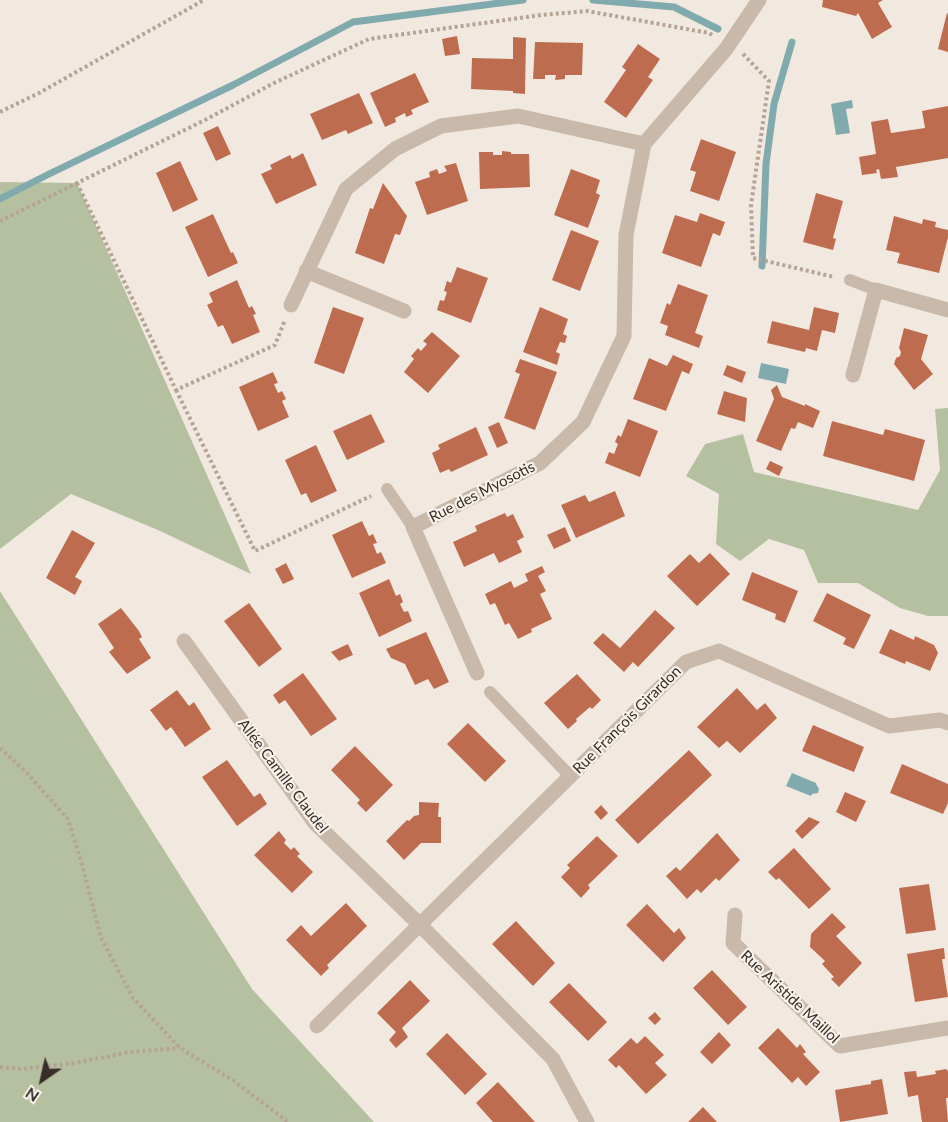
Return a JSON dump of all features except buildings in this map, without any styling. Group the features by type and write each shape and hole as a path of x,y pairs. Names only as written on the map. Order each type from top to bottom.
{"street":[{"name":"Rue des Myosotis","path":"477,673 413,527 540,463 583,422 624,336 626,234 644,144 726,49 759,0"},
{"path":"291,305 346,189 395,149 441,126 518,116 644,144"},
{"path":"306,272 404,310"},
{"path":"853,375 876,290 948,310"},
{"name":"Allée Camille Claudel","path":"184,641 315,824 420,926"},
{"name":"Rue François Girardon","path":"317,1026 686,662 719,651 889,726 940,720 948,723"},
{"name":"Rue Aristide Maillol","path":"735,915 733,943 840,1046 948,1028"},
{"path":"420,926 553,1059 587,1122"}],"lane":[{"path":"850,280 876,290"},
{"path":"387,489 413,527"},
{"path":"489,692 570,776"}],"path":[{"path":"0,112 39,93 204,0"},
{"path":"77,183 255,551 387,489"},
{"path":"176,390 275,345 291,305"},
{"path":"0,748 26,772 68,819 101,938 133,998 180,1048 234,1081 288,1122"},
{"path":"0,1067 32,1068 75,1063 130,1052 180,1048"}],"green space":[{"path":"0,182 77,183 251,574 158,530 71,494 0,549"},
{"path":"948,408 948,616 928,616 900,608 858,583 818,583 804,550 769,539 740,561 716,544 719,494 686,476 705,444 743,434 754,472 918,510 940,470 935,409"},
{"path":"0,591 252,989 374,1122 0,1122"}],"water":[{"path":"852,100 853,108 846,109 850,133 836,135 831,104"},
{"path":"761,363 789,369 786,384 758,378"},
{"path":"792,773 816,783 818,793 811,796 786,786"}],"waterway":[{"path":"0,199 233,85 353,22 523,0"},
{"path":"593,0 674,7 718,29"},
{"path":"762,266 766,164 774,104 792,42"}]}
